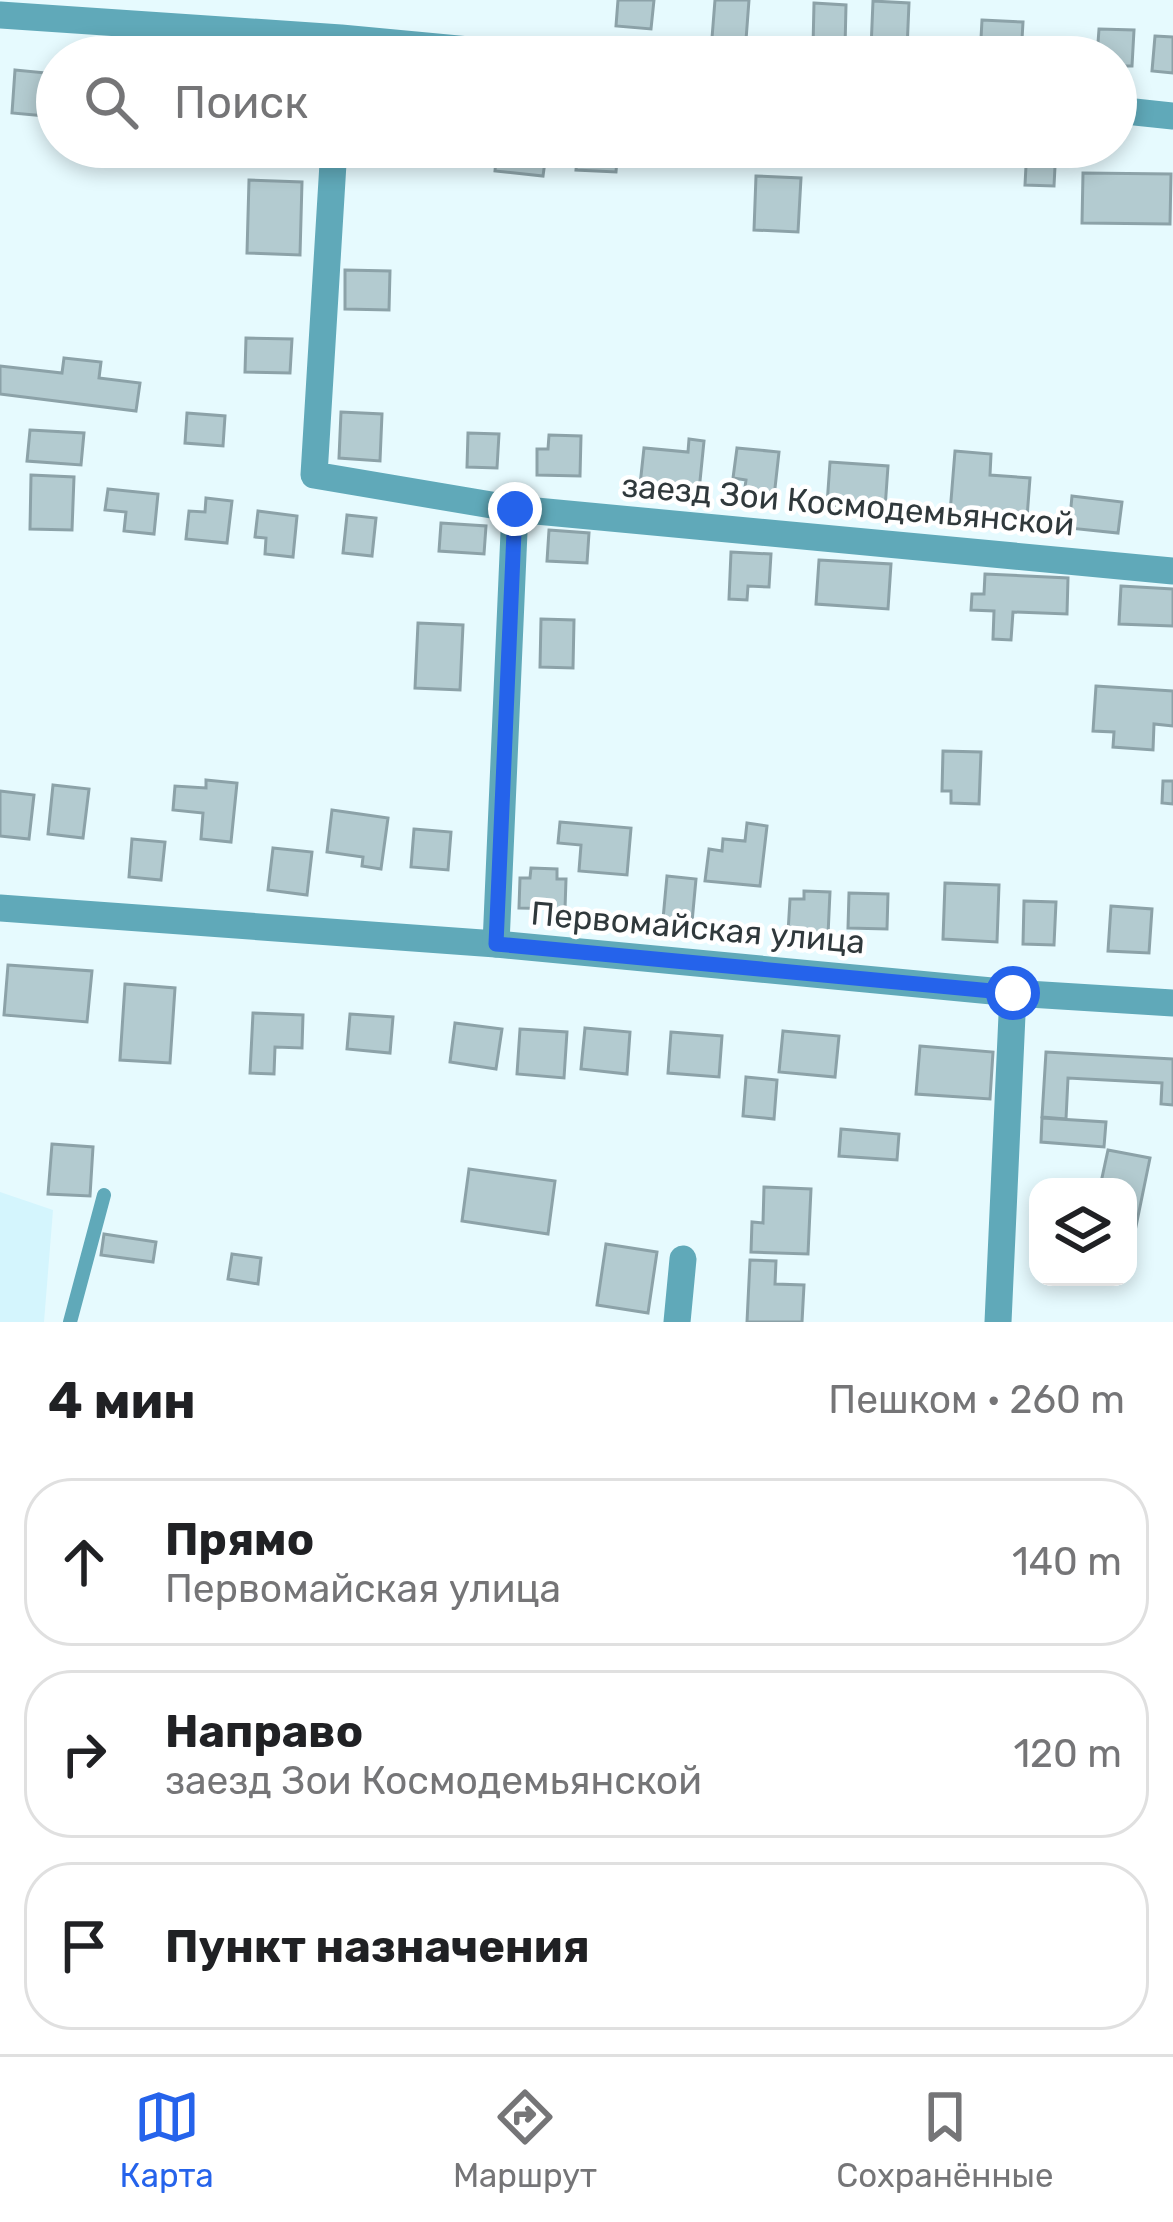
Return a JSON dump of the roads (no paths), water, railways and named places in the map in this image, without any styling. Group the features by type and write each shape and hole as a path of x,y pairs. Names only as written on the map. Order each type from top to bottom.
{"street":[{"path":"0,15 216,36"},
{"path":"1137,112 1173,116"},
{"name":"заезд Зои Космодемьянской","path":"333,168 314,475 515,509 1173,571"},
{"path":"496,944 515,509"},
{"name":"Первомайская улица","path":"0,908 496,944 1013,993 1173,1003"},
{"path":"998,1322 1013,993"},
{"path":"677,1322 683,1259"}],"lane":[{"path":"70,1322 104,1195"}]}
